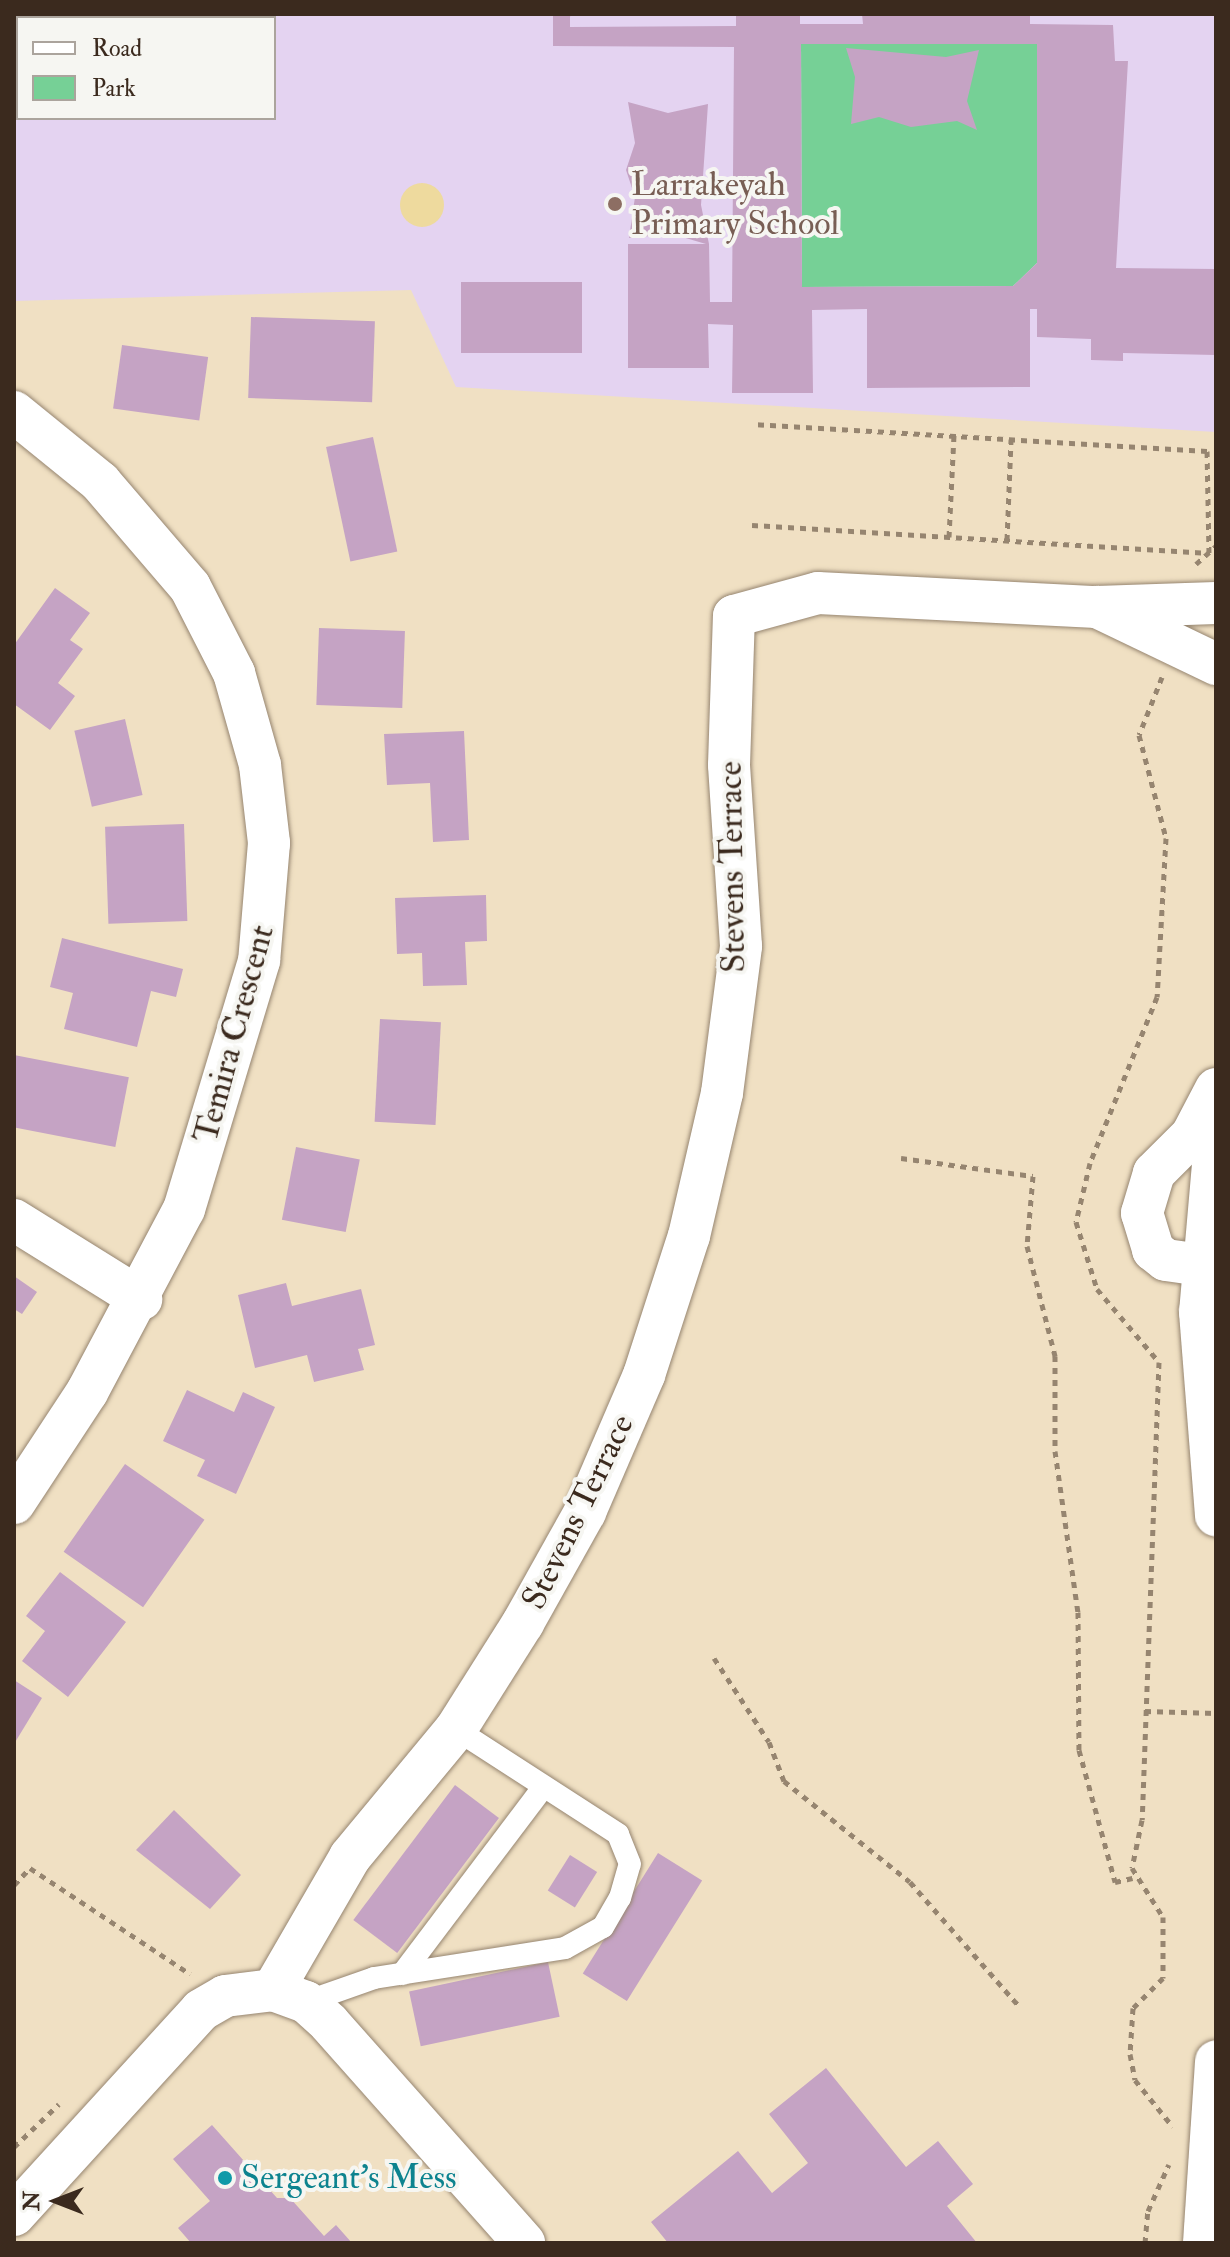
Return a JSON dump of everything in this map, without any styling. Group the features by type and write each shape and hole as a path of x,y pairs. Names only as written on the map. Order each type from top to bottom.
{"street":[{"name":"Temira Crescent","path":"14,412 100,482 190,587 234,673 260,765 269,843 259,961 184,1209 141,1299 14,1503"},
{"name":"Stevens Terrace","path":"289,1996 350,1857 456,1729 585,1512 644,1375 689,1236 722,1093 741,946 729,765 734,616 818,593 1097,607"},
{"path":"1097,607 1201,603"},
{"path":"1097,607 1216,664"},
{"path":"1211,1267 1178,1265 1153,1250 1142,1213 1154,1173 1192,1135 1216,1089"},
{"path":"1216,1130 1211,1267 1200,1312 1216,1515"},
{"path":"14,1220 141,1299"},
{"path":"14,2215 201,2010 225,1996 289,1996 524,2243"},
{"path":"1204,2243 1216,2061"}],"lane":[{"path":"289,1996 565,1948 603,1927 620,1898 627,1846 456,1729"},
{"path":"402,1974 542,1789"}],"path":[{"path":"757,424 1207,451 1209,553"},
{"path":"949,537 954,435"},
{"path":"1007,540 1011,439"},
{"path":"752,525 1209,553"},
{"path":"1201,603 1185,574 1216,546"},
{"path":"1175,2141 1167,2116 1131,2069 1130,2017 1163,1978 1163,1917 1133,1878 1145,1711 1159,1362 1086,1270 1076,1222 1086,1173 1157,997 1166,838 1139,735 1177,644"},
{"path":"901,1158 1033,1176 1027,1246 1055,1356 1055,1451 1078,1612 1079,1750 1115,1882 1133,1878"},
{"path":"714,1658 791,1790 910,1882 1019,2006"},
{"path":"1145,1711 1216,1713"},
{"path":"14,1885 30,1868 204,1983"},
{"path":"1145,2243 1148,2211 1173,2156"}],"shaded area":[{"name":"Larrakeyah Primary School","path":"14,14 1216,14 1216,432 456,387 411,290 14,301"}],"green space":[{"path":"801,44 1037,44 1037,263 1013,286 802,287"}],"sand":[{"path":"422,183 438,189 444,205 438,221 422,227 406,221 400,205 406,189"}],"building":[{"path":"553,14 570,14 570,27 736,26 736,14 800,14 800,24 863,24 862,14 1030,14 1030,24 1113,25 1115,61 1128,61 1116,268 1216,269 1216,355 1123,353 1123,361 1091,360 1091,339 1037,337 1037,309 1030,309 1030,387 867,388 867,309 812,310 813,393 732,393 733,325 708,324 709,368 628,368 628,244 706,244 672,234 629,238 635,197 626,170 635,143 628,102 668,113 708,104 701,205 709,244 710,302 732,302 734,47 553,46","holes":["801,44 1037,44 1037,263 1013,286 802,287"]},
{"path":"846,48 946,57 979,50 967,101 977,130 957,121 911,127 879,117 851,124 855,77"},
{"path":"461,282 582,282 582,353 461,353"},
{"path":"251,317 375,321 372,402 248,398"},
{"path":"122,345 208,357 199,420 113,408"},
{"path":"373,437 397,551 350,561 326,447"},
{"path":"55,588 90,613 70,640 83,649 58,683 75,696 50,730 14,704 14,645"},
{"path":"319,628 405,631 402,708 316,705"},
{"path":"125,719 143,795 92,807 74,731"},
{"path":"464,731 469,840 433,842 430,783 387,785 384,734"},
{"path":"184,824 187,921 108,924 105,827"},
{"path":"486,895 487,941 465,942 467,985 423,986 422,953 397,954 395,898"},
{"path":"62,938 183,969 176,997 151,991 137,1047 64,1029 73,993 50,987"},
{"path":"380,1019 441,1022 436,1125 375,1122"},
{"path":"14,1055 129,1077 115,1147 14,1127"},
{"path":"296,1147 360,1159 346,1232 282,1220"},
{"path":"14,1276 37,1292 22,1314 14,1309"},
{"path":"286,1283 292,1306 361,1289 375,1345 358,1349 364,1370 314,1382 307,1355 255,1368 238,1295"},
{"path":"187,1390 234,1412 243,1392 275,1407 236,1494 197,1476 205,1460 163,1441"},
{"path":"125,1464 204,1520 143,1607 64,1552"},
{"path":"60,1572 126,1622 68,1697 22,1661 45,1631 26,1616"},
{"path":"14,1680 42,1698 14,1744"},
{"path":"455,1785 499,1818 397,1953 353,1920"},
{"path":"174,1810 241,1875 210,1909 136,1850"},
{"path":"658,1853 702,1881 627,2001 583,1973"},
{"path":"570,1855 597,1872 575,1908 548,1891"},
{"path":"548,1962 560,2017 421,2046 409,1992"},
{"path":"826,2068 906,2167 938,2141 973,2184 947,2206 977,2243 668,2243 651,2222 738,2151 772,2193 808,2163 769,2114"},
{"name":"Sergeant's Mess","path":"212,2125 277,2198 290,2198 324,2236 336,2225 352,2243 191,2243 178,2228 210,2201 173,2159"}],"place":[{"name":"Larrakeyah Primary School","path":"615,204"},
{"name":"Sergeant's Mess","path":"225,2178"}]}
